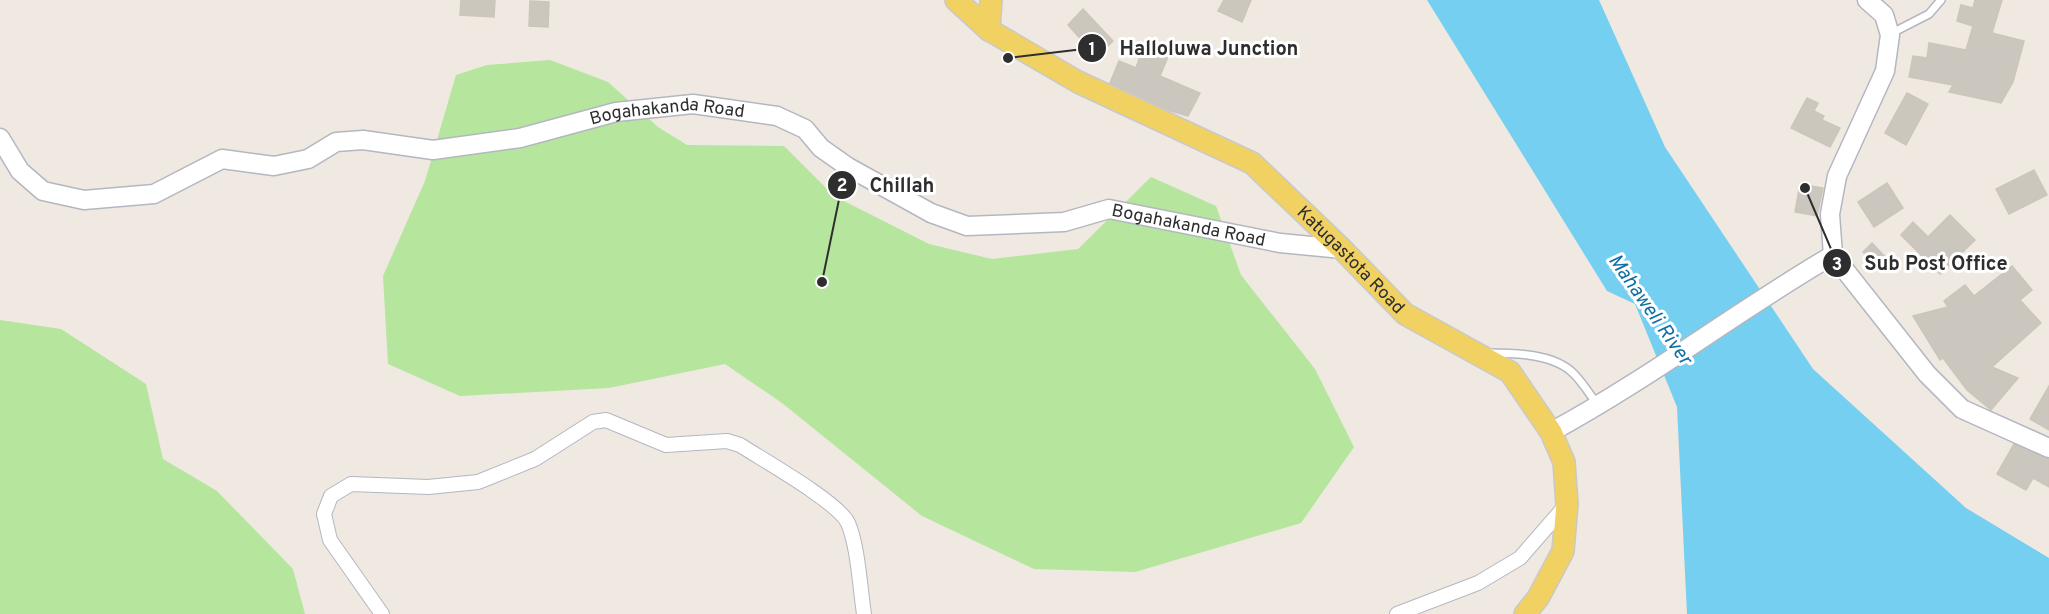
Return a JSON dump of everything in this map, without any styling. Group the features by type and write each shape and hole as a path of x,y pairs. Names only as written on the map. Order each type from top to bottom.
{"main road":[{"name":"Katugastota Road","path":"956,0 989,30 1078,82 1252,163 1342,249 1405,314 1510,372 1551,432 1564,462 1567,504 1563,551 1538,598 1525,614"},
{"path":"989,30 991,0"}],"street":[{"path":"1867,0 1884,15 1890,35 1885,71 1837,176 1830,214 1833,255 1927,374 1962,410 2049,448"},
{"name":"Bogahakanda Road","path":"0,138 20,171 43,191 84,200 154,194 222,159 274,166 308,159 336,142 363,140 433,150 520,138 616,112 693,104 777,116 805,129 821,148 849,167 931,213 967,226 1064,222 1109,209 1280,243 1342,249"},
{"path":"1551,432 1604,402 1789,281 1833,255"},
{"path":"382,614 330,540 324,514 331,496 351,484 428,488 478,482 535,459 592,422 606,420 666,445 726,441 740,445 826,501 846,520 852,534 864,614"},
{"path":"1397,614 1478,583 1520,558 1567,504"}],"lane":[{"path":"1890,35 1929,14 1941,0"},
{"path":"1478,353 1516,353 1548,359 1573,373 1604,402"}],"green space":[{"path":"550,60 608,82 658,127 687,145 784,146 834,196 929,244 992,259 1078,249 1151,177 1216,206 1241,275 1315,369 1354,447 1301,523 1135,572 1034,569 922,516 782,403 725,364 609,388 460,396 388,364 383,276 425,181 456,75 487,65"},
{"path":"0,320 61,329 146,384 163,459 217,491 293,569 305,614 0,614"}],"water":[{"name":"Mahaweli River","path":"1427,0 1599,0 1665,147 1813,369 1966,508 2049,558 2049,614 1687,614 1677,407 1635,304 1607,291"}],"building":[{"path":"461,0 495,0 494,17 460,15"},
{"path":"1224,0 1251,0 1242,22 1218,11"},
{"path":"1975,0 2002,0 1992,33 2024,41 2013,82 2001,103 1949,92 1953,85 1909,77 1913,56 1927,58 1929,43 1966,50 1973,26 1957,21 1961,5 1973,8"},
{"path":"530,1 549,2 548,27 529,26"},
{"path":"1083,9 1113,41 1097,57 1068,25"},
{"path":"1145,42 1170,52 1160,76 1200,93 1188,116 1168,110 1110,83 1119,61 1136,68"},
{"path":"1907,93 1928,104 1906,145 1885,133"},
{"path":"1807,98 1818,103 1814,111 1824,116 1822,120 1840,128 1830,147 1791,128"},
{"path":"2034,170 2047,195 2009,214 1996,189"},
{"path":"1887,183 1903,208 1874,227 1858,202"},
{"path":"1800,184 1823,188 1817,216 1795,212"},
{"path":"1950,215 1975,240 1940,274 1901,235 1913,222 1928,237"},
{"path":"1872,243 1889,261 1881,270 1863,252"},
{"path":"2012,266 2032,290 2020,300 2041,323 1992,367 2018,378 1991,410 1967,390 1943,358 1940,360 1913,316 1948,307 1944,301 1965,285 1974,296"},
{"path":"2049,386 2049,430 2030,419"},
{"path":"2014,444 2049,459 2049,487 2033,478 2026,490 1997,474"}],"place":[{"name":"Halloluwa Junction","path":"1008,58"},
{"name":"Sub Post Office","path":"1805,188"},
{"name":"Chillah","path":"822,282"}]}
